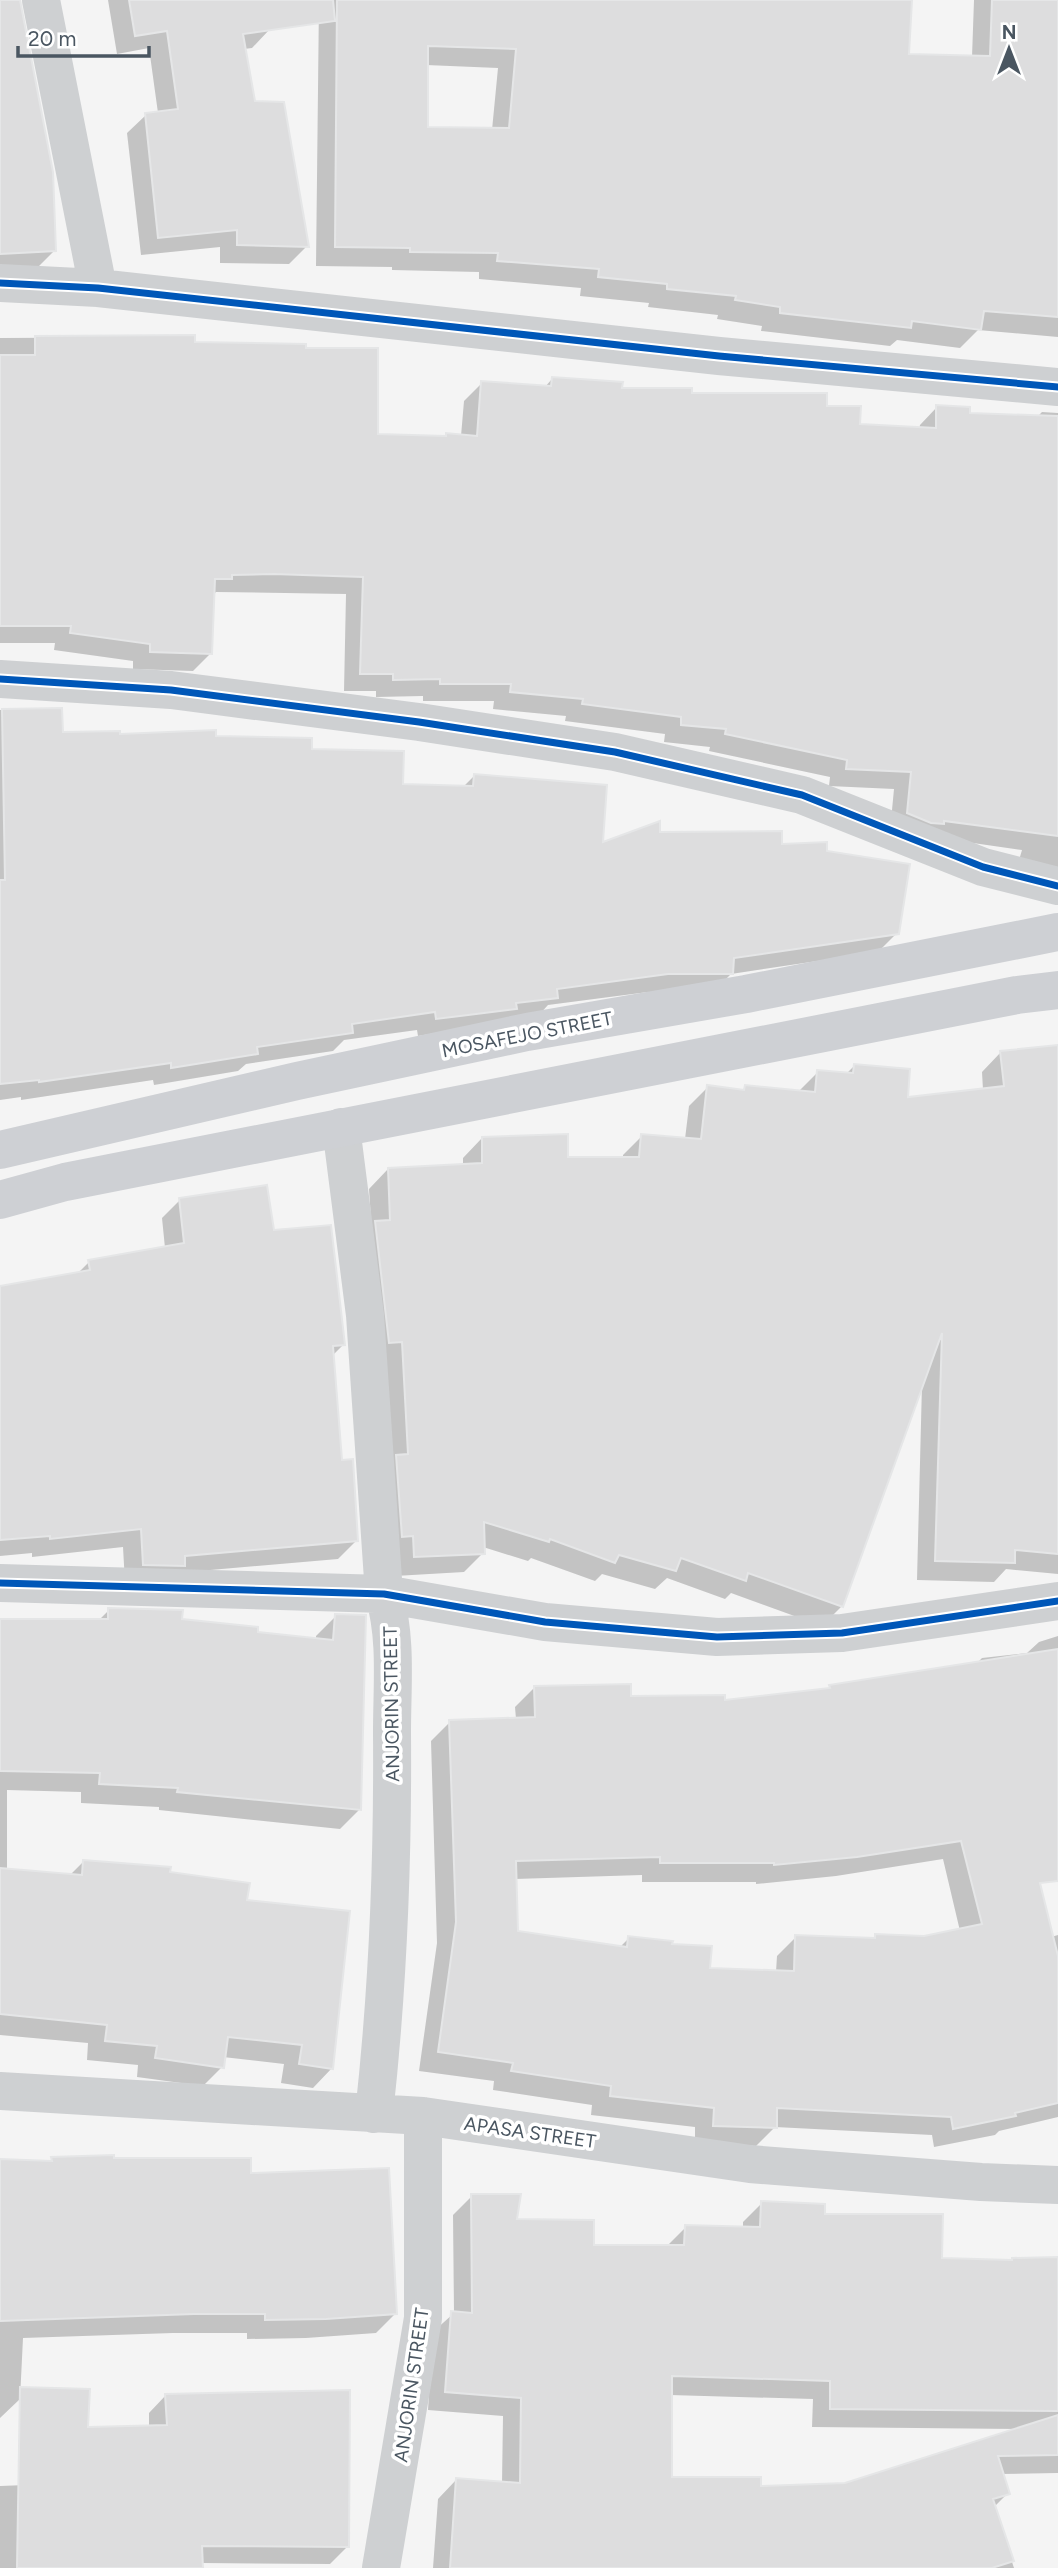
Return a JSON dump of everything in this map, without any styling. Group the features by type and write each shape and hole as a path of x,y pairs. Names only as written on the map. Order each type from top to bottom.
{"main road":[{"name":"MOSAFEJO STREET","path":"0,1150 297,1081 527,1032 746,994 1058,932"},
{"path":"0,1200 65,1182 341,1127 1017,995 1058,990"},
{"path":"527,1032 547,1087"}],"street":[{"path":"41,0 98,288"},
{"path":"0,283 98,288 719,356 1058,387"},
{"path":"0,680 171,690 419,722 615,752 802,795 984,867 1058,886"},
{"name":"ANJORIN STREET","path":"341,1127 365,1315 384,1594 393,1634 390,1888 374,2114"},
{"path":"0,1583 384,1594 545,1622 717,1637 842,1633 1058,1601"},
{"name":"APASA STREET","path":"0,2091 423,2116 750,2164 981,2182 1058,2185"},
{"name":"ANJORIN STREET","path":"381,2568 423,2318 423,2116"}],"building":[{"path":"0,0 20,0 53,172 56,251 0,254"},
{"path":"129,0 333,0 335,21 243,34 255,101 284,102 309,247 237,245 237,230 158,238 145,113 178,109 167,31 135,36"},
{"path":"337,0 912,0 909,54 990,56 992,0 1058,0 1058,317 984,311 981,330 912,321 911,328 780,313 780,307 735,300 736,296 667,289 667,284 598,277 599,269 497,261 498,253 410,252 410,248 335,247","holes":["428,46 516,49 509,128 428,127"]},
{"path":"195,335 195,342 306,344 306,348 378,348 378,434 446,436 446,433 477,436 481,381 551,386 552,377 623,382 622,388 692,388 692,393 827,393 827,406 861,406 860,424 936,428 936,405 970,407 970,413 1058,416 1058,836 944,821 944,824 931,823 907,813 911,772 846,769 847,760 725,734 726,729 681,725 681,717 582,704 583,699 510,692 511,684 440,684 440,679 393,680 393,674 360,674 363,577 273,574 232,575 232,579 215,579 212,654 150,652 150,644 70,633 71,626 0,626 0,355 35,355 35,336"},
{"path":"62,708 63,732 120,731 120,734 216,730 216,736 312,738 312,749 404,751 403,784 473,786 474,774 607,785 603,842 660,821 660,832 782,831 782,844 827,842 827,851 910,864 899,934 734,958 733,974 668,974 557,989 558,998 516,1003 517,1009 436,1019 435,1012 352,1024 353,1033 257,1047 258,1054 171,1068 171,1063 39,1082 0,1084 0,880 5,880 2,709"},
{"path":"1058,1045 1058,1554 1015,1550 1015,1563 935,1561 942,1333 843,1607 748,1573 746,1581 681,1558 676,1571 619,1555 615,1563 550,1539 549,1542 484,1522 485,1554 414,1557 413,1536 402,1537 396,1455 408,1454 402,1342 389,1343 375,1221 390,1220 388,1168 482,1163 482,1137 568,1134 568,1157 639,1157 641,1134 701,1139 707,1085 744,1090 745,1085 815,1092 817,1070 853,1073 854,1064 910,1069 908,1097 1004,1086 1000,1051"},
{"path":"267,1185 274,1230 331,1225 345,1345 333,1346 342,1460 353,1459 358,1541 185,1556 185,1566 143,1565 141,1529 50,1539 50,1536 0,1540 0,1286 90,1270 88,1260 184,1243 179,1198"},
{"path":"108,1608 183,1610 182,1619 258,1627 258,1632 333,1640 335,1614 366,1615 361,1810 177,1792 178,1788 99,1784 100,1773 0,1771 0,1619 108,1619"},
{"path":"1058,1649 1058,1881 1040,1883 1058,1956 1058,2103 1015,2113 1016,2116 953,2129 951,2117 777,2108 777,2128 713,2126 714,2108 610,2096 611,2086 511,2071 513,2063 438,2052 456,1922 449,1720 535,1717 534,1686 631,1684 631,1696 725,1695 725,1700 830,1688 829,1685","holes":["961,1841 982,1924 924,1936 875,1934 875,1938 795,1935 794,1971 710,1968 712,1946 672,1944 673,1941 628,1936 627,1947 518,1931 516,1861 660,1857 660,1863 774,1865 857,1857"]},
{"path":"83,1860 171,1867 170,1872 250,1883 247,1900 350,1911 333,2069 299,2064 302,2045 228,2037 224,2068 155,2058 157,2046 105,2041 107,2025 0,2014 0,1868 82,1875"},
{"path":"114,2155 114,2158 251,2158 251,2173 389,2168 397,2314 326,2319 265,2320 265,2314 194,2314 0,2321 0,2159 52,2161 51,2157"},
{"path":"471,2194 521,2194 517,2219 594,2220 594,2245 684,2245 685,2225 760,2227 761,2201 825,2204 825,2214 943,2214 942,2258 1012,2260 1058,2257 1058,2411 830,2409 830,2381 672,2376 672,2477 761,2477 761,2486 845,2483 1058,2415 1058,2455 998,2456 1010,2494 993,2499 1014,2561 992,2568 450,2568 456,2478 520,2483 521,2398 445,2392 451,2311 472,2313"},
{"path":"20,2387 90,2389 88,2427 167,2425 165,2394 350,2390 349,2547 202,2546 203,2568 17,2568"}],"cycle path":[{"path":"0,283 98,288 719,356 1058,387"},
{"path":"0,679 171,690 419,722 615,752 802,795 983,867 1058,886"},
{"path":"0,1583 384,1594 545,1622 717,1637 842,1633 1058,1601"}]}
